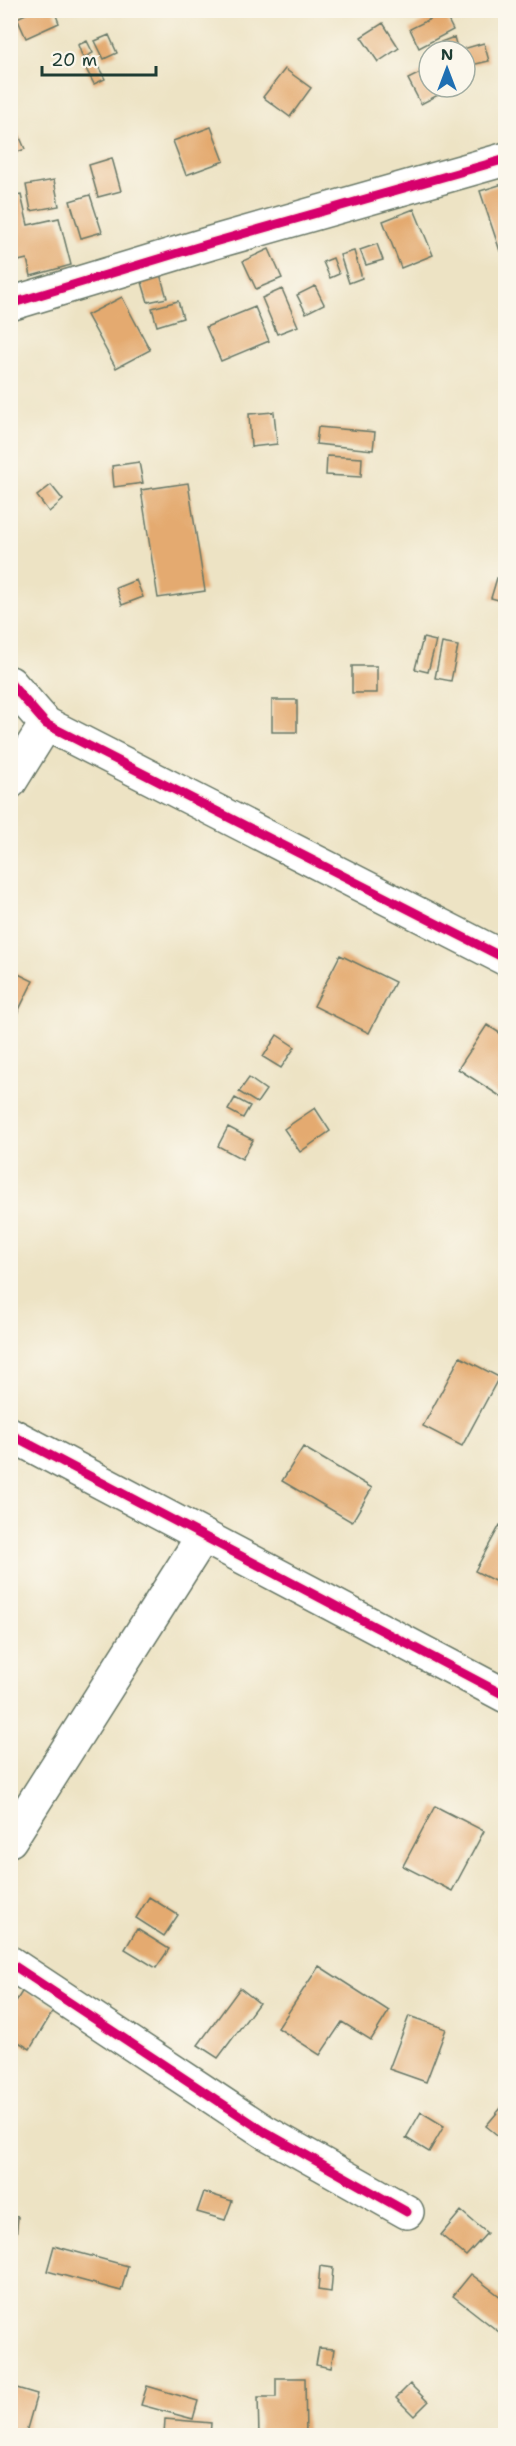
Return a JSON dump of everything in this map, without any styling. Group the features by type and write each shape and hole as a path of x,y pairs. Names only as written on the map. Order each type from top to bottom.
{"street":[{"path":"10,304 211,243 506,159"},
{"path":"10,683 46,724 506,959"},
{"path":"10,782 46,724"},
{"path":"10,1434 506,1696"},
{"path":"10,1840 203,1536"},
{"path":"10,1963 265,2132 407,2212"}],"building":[{"path":"34,10 54,10 59,23 26,38 17,18"},
{"path":"467,10 499,10 499,12 468,17"},
{"path":"444,12 453,30 436,39 417,39 417,44 410,29"},
{"path":"383,23 399,48 378,62 361,37"},
{"path":"109,35 117,53 104,59 95,41"},
{"path":"87,41 93,53 83,58 78,45"},
{"path":"484,43 489,61 477,64 477,45"},
{"path":"94,59 105,79 94,84 84,65"},
{"path":"285,69 311,88 290,117 263,97"},
{"path":"417,74 417,96 408,79"},
{"path":"418,99 430,99 421,104"},
{"path":"10,114 25,149 10,155"},
{"path":"211,127 224,161 186,175 173,141"},
{"path":"112,158 121,191 98,197 89,165"},
{"path":"54,180 59,206 31,211 26,185"},
{"path":"506,183 506,249 500,251 480,191"},
{"path":"21,195 28,225 59,218 71,265 31,276 27,259 10,263 10,197"},
{"path":"90,195 102,232 81,238 70,201"},
{"path":"414,209 433,255 401,268 383,221"},
{"path":"377,244 383,260 366,265 360,250"},
{"path":"269,249 282,278 256,289 243,261"},
{"path":"354,251 362,278 349,283 340,255"},
{"path":"333,258 339,274 330,278 323,262"},
{"path":"160,274 167,298 148,302 141,279"},
{"path":"315,286 324,304 306,313 297,295"},
{"path":"282,289 298,326 277,334 262,298"},
{"path":"122,297 150,350 116,368 87,315"},
{"path":"178,301 183,318 157,326 152,308"},
{"path":"255,307 269,341 221,361 206,327"},
{"path":"274,412 277,444 251,447 249,414"},
{"path":"318,427 375,432 373,450 316,444"},
{"path":"327,456 362,458 361,477 326,475"},
{"path":"139,462 143,483 114,487 112,466"},
{"path":"188,483 205,591 158,598 141,490"},
{"path":"51,485 63,500 49,512 37,496"},
{"path":"497,578 506,580 506,602 491,598"},
{"path":"136,580 143,597 122,605 116,588"},
{"path":"423,638 436,641 428,672 415,669"},
{"path":"442,643 458,646 451,681 435,678"},
{"path":"352,666 377,666 377,693 352,693"},
{"path":"272,700 297,700 297,732 272,732"},
{"path":"340,955 395,982 369,1033 314,1006"},
{"path":"10,970 33,981 10,1028"},
{"path":"487,1025 506,1037 506,1100 458,1069"},
{"path":"277,1035 295,1047 281,1068 263,1057"},
{"path":"249,1078 266,1090 257,1103 239,1092"},
{"path":"235,1098 250,1106 243,1118 228,1110"},
{"path":"315,1108 330,1131 300,1152 284,1129"},
{"path":"228,1127 253,1140 242,1159 218,1146"},
{"path":"460,1357 499,1377 462,1446 423,1426"},
{"path":"303,1447 372,1488 352,1522 282,1481"},
{"path":"500,1525 506,1528 506,1587 475,1571"},
{"path":"435,1806 484,1831 452,1891 403,1866"},
{"path":"149,1897 178,1915 164,1936 136,1918"},
{"path":"137,1929 169,1949 156,1968 125,1949"},
{"path":"319,1966 389,2011 371,2040 342,2022 320,2055 278,2028"},
{"path":"240,1988 259,2003 218,2058 198,2045"},
{"path":"23,1990 55,2008 30,2049 10,2037 10,2011"},
{"path":"409,2016 446,2029 426,2082 389,2069"},
{"path":"501,2108 506,2112 506,2142 486,2126"},
{"path":"421,2112 444,2126 429,2152 406,2138"},
{"path":"204,2192 232,2201 225,2220 197,2212"},
{"path":"461,2211 487,2233 466,2256 441,2235"},
{"path":"10,2216 18,2217 15,2247 10,2247"},
{"path":"54,2246 128,2266 121,2291 47,2271"},
{"path":"320,2266 333,2268 331,2292 318,2290"},
{"path":"471,2274 506,2301 506,2324 499,2332 453,2296"},
{"path":"319,2348 334,2349 331,2368 316,2365"},
{"path":"276,2378 305,2378 306,2436 259,2436 258,2397 276,2397"},
{"path":"410,2384 428,2402 414,2416 396,2398"},
{"path":"10,2386 37,2394 25,2436 10,2436"},
{"path":"147,2386 198,2401 193,2419 141,2405"},
{"path":"165,2419 211,2423 210,2436 164,2436"}],"cycle path":[{"path":"10,304 211,243 506,159"},
{"path":"10,683 46,724 506,959"},
{"path":"10,1434 506,1696"},
{"path":"10,1963 265,2132 407,2212"}]}
